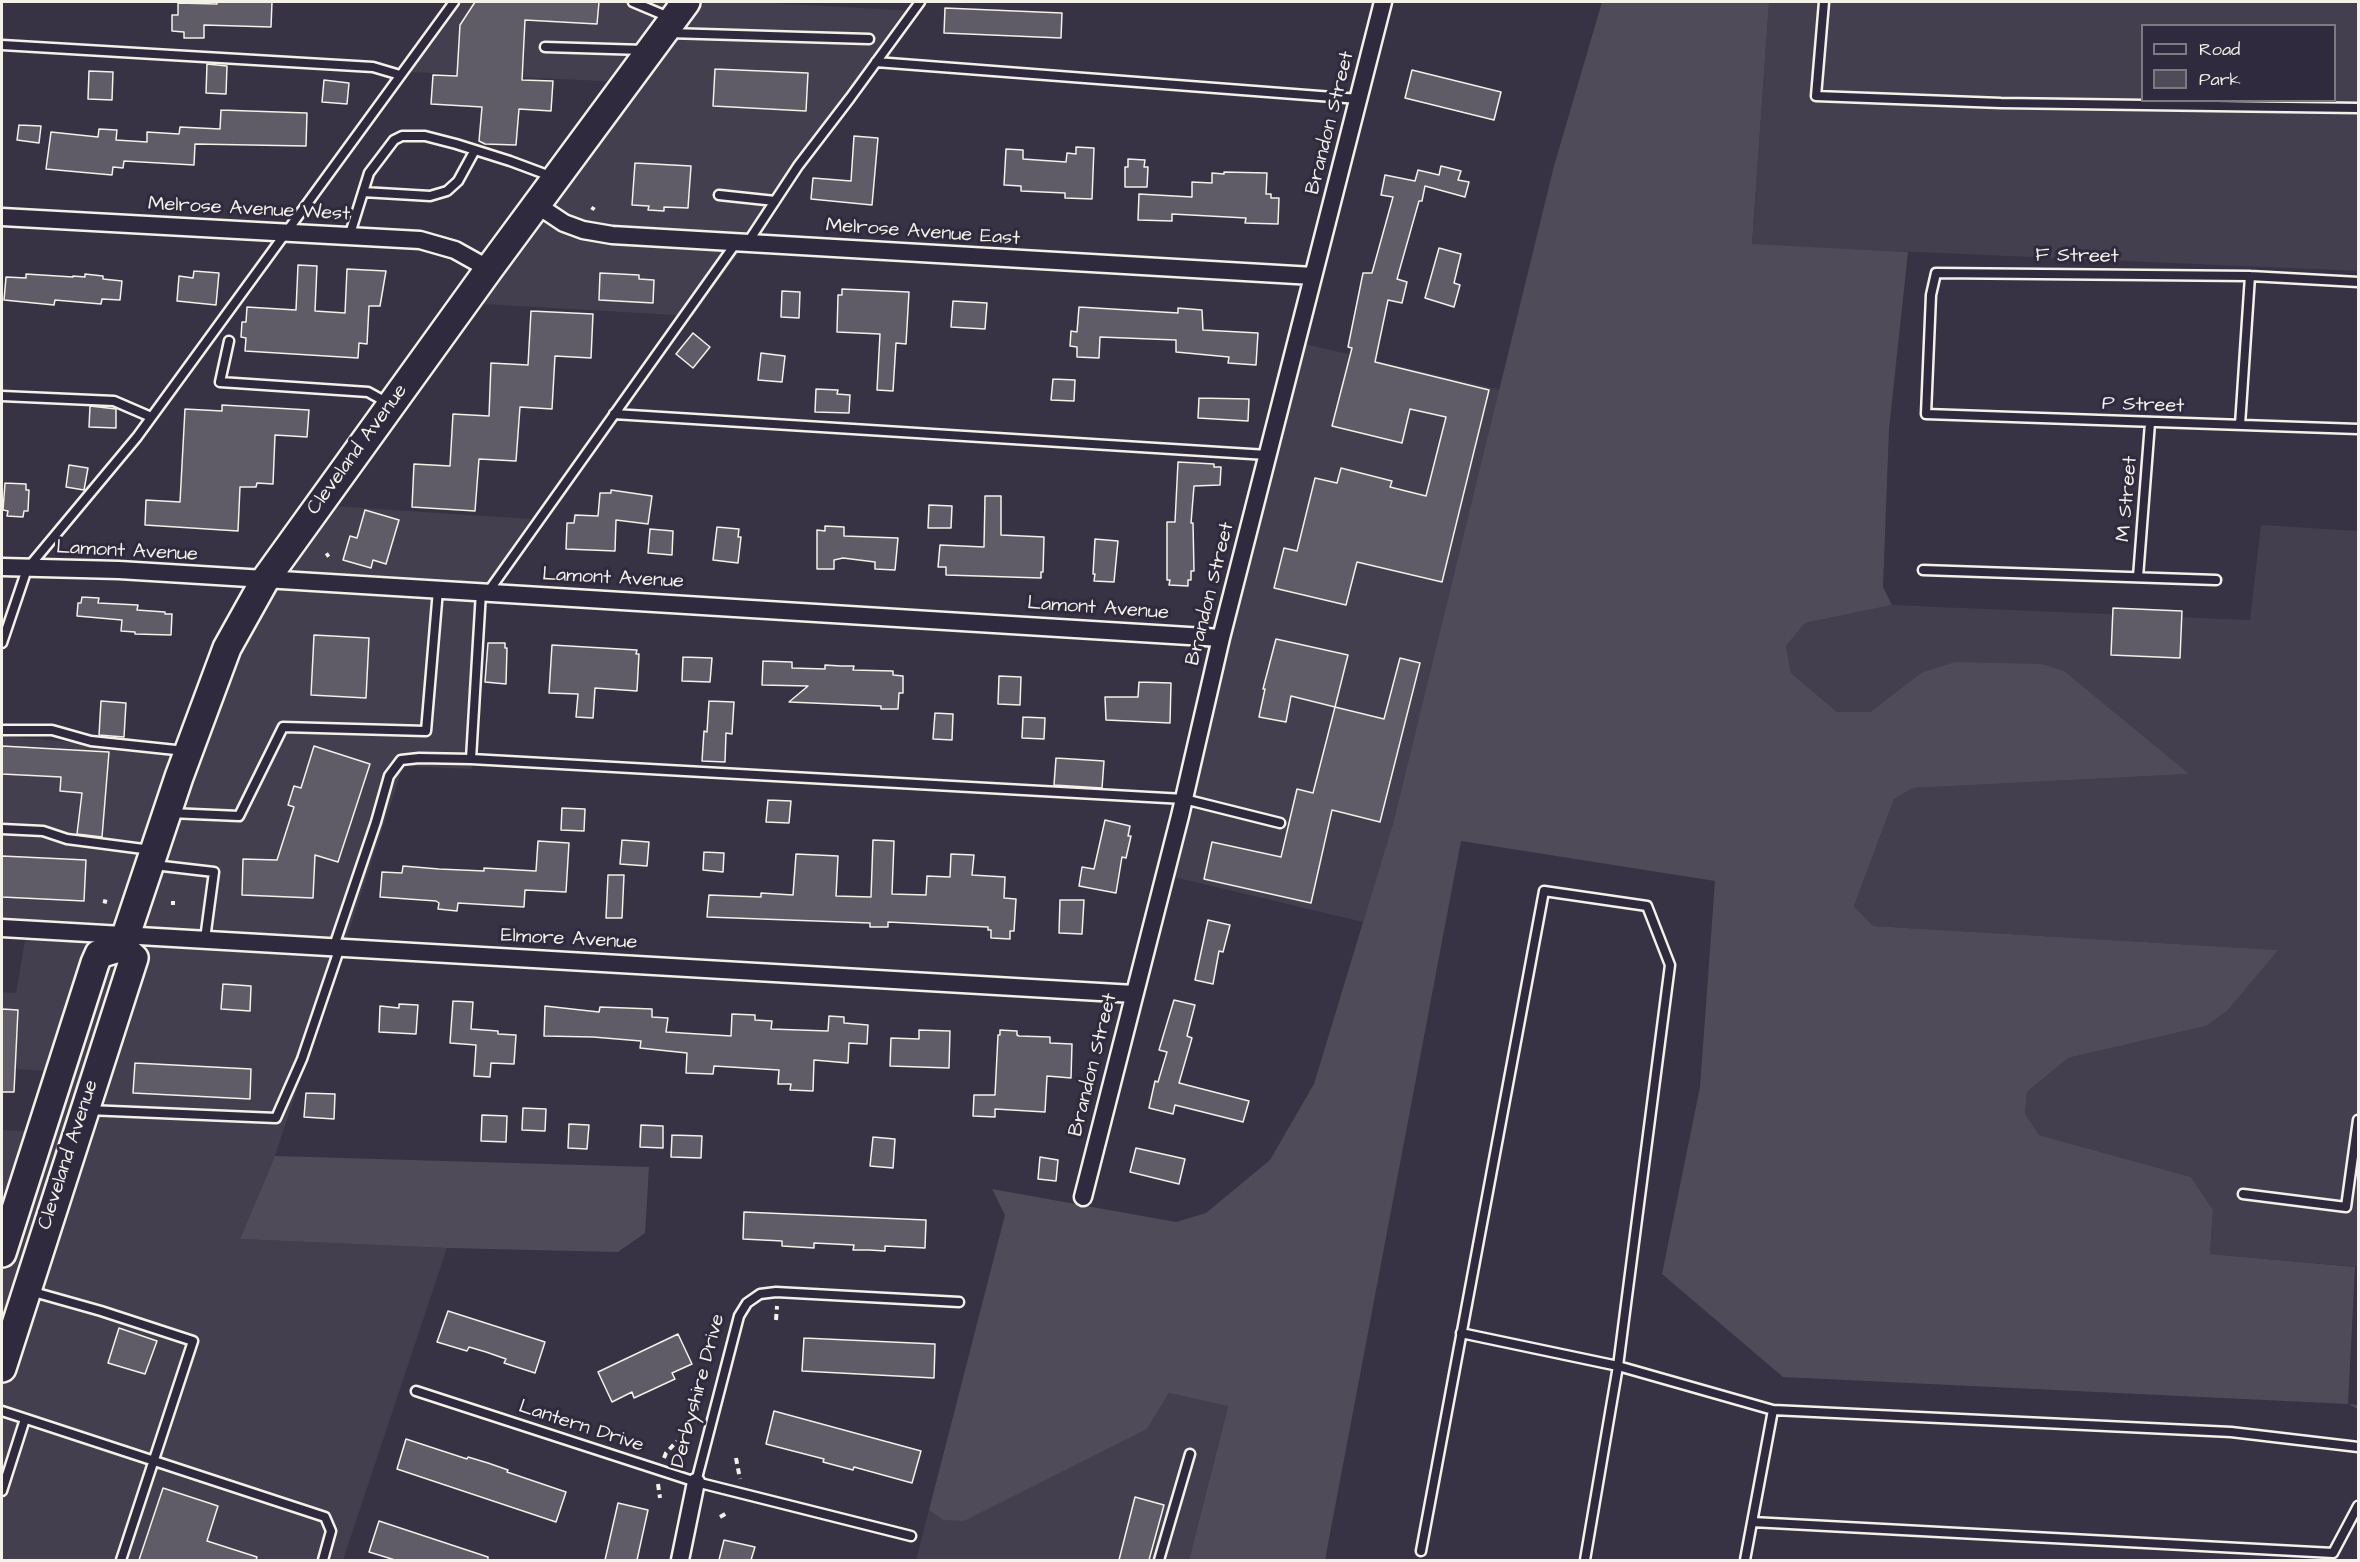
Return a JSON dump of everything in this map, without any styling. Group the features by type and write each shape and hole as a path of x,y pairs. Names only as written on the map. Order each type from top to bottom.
{"main road":[{"name":"Cleveland Avenue","path":"2,1253 99,954 125,941 167,813 227,648 265,580 304,524 668,26"},
{"name":"Cleveland Avenue","path":"2,1368 134,958 125,941"},
{"path":"71,1040 81,1062 73,1085 84,1109"}],"street":[{"name":"Brandon Street","path":"1083,1197 1184,799 1221,638 1383,2"},
{"name":"Melrose Avenue East","path":"537,205 564,223 612,236 1313,276"},
{"name":"Melrose Avenue West","path":"2,217 420,240 455,250 489,269"},
{"name":"Lamont Avenue","path":"2,567 119,570 1221,638"},
{"name":"Elmore Avenue","path":"2,928 125,941 205,939 1134,994"},
{"name":"Derbyshire Drive","path":"680,1560 696,1482"}],"lane":[{"path":"2,643 27,569 151,417 454,2"},
{"path":"633,2 668,26"},
{"path":"471,759 485,592 614,414 775,201 798,166 920,2"},
{"path":"1824,2 1816,96 2001,103 2358,108"},
{"path":"545,47 668,26 869,39"},
{"path":"2,45 373,67 400,75"},
{"path":"876,62 1359,99"},
{"path":"349,237 369,173 394,140 402,136 424,136 475,150 556,179"},
{"path":"363,192 430,196 447,191 458,181 475,150"},
{"path":"719,195 775,201"},
{"name":"F Street","path":"1926,414 1931,295 1936,273 2250,276 2358,282"},
{"path":"2240,425 2250,276"},
{"path":"229,341 220,381 368,392 392,406"},
{"path":"2,396 114,401 151,417"},
{"path":"614,414 1267,455"},
{"name":"P Street","path":"1926,414 2358,429"},
{"name":"M Street","path":"2138,577 2150,423"},
{"path":"1923,570 2216,580"},
{"path":"167,813 239,816 283,728 426,731 438,590"},
{"path":"2,730 52,730 91,741 189,751"},
{"path":"84,1109 102,1112 276,1118 302,1059 389,776 401,760 471,759 1184,799 1280,823"},
{"path":"2,829 43,831 67,839 214,872 205,939"},
{"path":"1421,1551 1544,891 1647,906 1670,964 1618,1366 1585,1560"},
{"path":"2243,1194 2346,1207 2358,1120"},
{"path":"26,1290 193,1341 121,1560"},
{"name":"Derbyshire Drive","path":"696,1482 739,1316 747,1303 760,1294 776,1292 958,1302"},
{"path":"1461,1333 1618,1366 1773,1410 2231,1432 2358,1447"},
{"name":"Lantern Drive","path":"416,1391 696,1482 911,1536"},
{"path":"1745,1560 1773,1410"},
{"path":"2,1411 325,1517 331,1532 323,1560"},
{"path":"2,1491 25,1419"},
{"path":"1159,1560 1190,1454"},
{"path":"1752,1522 2333,1552 2358,1506"}],"path":[{"path":"776,1320 777,1302"},
{"path":"663,1459 677,1442"},
{"path":"736,1458 741,1480"},
{"path":"658,1477 660,1498"},
{"path":"720,1517 729,1512"}],"shaded area":[{"path":"457,2 756,2 914,11 693,316 464,303 623,82 410,72"},
{"path":"1769,2 2358,2 2358,271 1752,245"},
{"path":"1297,342 1501,390 1394,820 1363,922 1157,873"},
{"path":"317,505 531,519 480,593 472,769 403,766 275,1156 240,1239 447,1248 343,1560 2,1560 2,1130 26,1131 44,1071 2,1068 2,992 16,993 27,929 2,927 2,736 186,752"},
{"path":"2261,525 2358,531 2358,1267 2210,1254 2213,1210 2191,1177 2039,1135 2025,1114 2027,1092 2068,1058 2206,1026 2227,1011 2277,950 1873,926 1854,906 1894,799 1913,788 2189,774 1921,673 1870,712 1837,712 1791,673 1786,646 1805,623 1892,605 2250,620"},
{"path":"1169,1393 1228,1405 1189,1560 916,1560 929,1510 943,1520 1147,1429"}],"green space":[{"path":"1602,2 1769,2 1752,244 1908,252 1889,429 1883,587 1892,605 1805,623 1786,646 1791,673 1837,712 1870,712 1921,673 1955,662 2041,664 2064,671 2189,774 1913,788 1894,799 1854,906 1873,926 2278,950 2227,1011 2206,1026 2068,1058 2027,1092 2025,1114 2039,1135 2191,1177 2213,1210 2210,1254 2355,1267 2348,1404 1783,1377 1662,1274 1700,1087 1715,881 1461,841 1325,1560 1189,1560 1228,1406 1169,1393 1147,1429 964,1521 943,1520 929,1510 1005,1215 992,1189 1176,1222 1206,1213 1270,1160 1314,1084 1394,820 1554,166"},
{"path":"275,1156 649,1167 645,1233 618,1252 447,1248 240,1239"}],"building":[{"path":"217,2 272,2 271,27 204,25 204,38 184,38 184,32 172,31 172,15 178,15 178,3 217,4"},
{"path":"475,2 599,2 597,24 525,20 522,80 553,81 551,111 519,109 516,145 485,144 479,141 482,107 431,104 433,75 457,76 460,25"},
{"path":"945,8 1062,13 1061,38 944,33"},
{"path":"207,64 227,66 226,94 206,93"},
{"path":"715,69 808,73 806,111 713,106"},
{"path":"1412,70 1501,92 1494,120 1405,98"},
{"path":"89,71 113,72 112,100 88,99"},
{"path":"324,80 349,83 347,104 322,102"},
{"path":"221,110 307,113 306,146 195,144 194,165 124,161 123,168 113,167 112,175 46,169 51,132 98,137 99,129 117,130 116,140 147,142 147,132 179,134 180,127 220,129"},
{"path":"19,125 41,126 39,143 17,140"},
{"path":"854,136 878,138 872,205 811,199 813,178 851,181"},
{"path":"1076,147 1094,148 1092,199 1065,198 1065,193 1021,191 1021,186 1004,185 1006,149 1023,150 1023,159 1066,162 1067,153 1076,154"},
{"path":"1128,159 1145,160 1144,167 1148,167 1147,187 1125,187 1125,167 1128,167"},
{"path":"635,163 691,166 688,208 664,207 664,211 648,210 649,206 632,205"},
{"path":"1441,166 1461,171 1458,180 1469,182 1465,197 1425,186 1397,279 1407,282 1402,303 1388,300 1375,362 1489,390 1442,582 1357,562 1346,605 1274,588 1284,548 1297,551 1315,478 1337,483 1341,468 1392,481 1390,487 1426,496 1446,417 1410,409 1402,443 1332,426 1352,348 1348,347 1363,273 1372,273 1393,197 1381,195 1385,175 1415,181 1418,170 1439,175"},
{"path":"1224,172 1267,173 1266,194 1271,194 1271,198 1279,198 1278,224 1245,223 1246,218 1172,214 1172,221 1138,220 1139,194 1192,197 1192,182 1212,183 1212,173 1224,174"},
{"path":"1439,248 1461,254 1454,283 1460,285 1454,307 1425,298"},
{"path":"298,265 317,266 315,311 345,313 347,269 386,271 380,306 369,306 367,344 359,343 358,358 245,351 246,338 241,337 242,322 246,322 247,307 296,310"},
{"path":"194,271 219,273 216,305 177,301 179,276 193,278"},
{"path":"600,273 639,275 639,279 654,280 653,303 599,300"},
{"path":"26,274 85,277 85,274 122,281 120,300 102,299 101,304 55,300 54,305 4,300 6,277 26,278"},
{"path":"842,289 909,292 906,344 896,343 893,391 877,390 880,334 837,332 838,295 842,295"},
{"path":"782,291 800,292 799,318 781,317"},
{"path":"953,301 987,303 985,329 951,327"},
{"path":"1079,307 1178,313 1178,308 1202,310 1203,330 1258,333 1256,365 1228,363 1229,357 1176,352 1176,340 1100,337 1099,358 1077,357 1077,347 1070,346 1071,331 1077,332"},
{"path":"531,311 593,314 591,358 555,356 552,409 520,407 516,461 479,459 475,511 412,507 414,464 450,466 453,414 489,416 491,363 528,365"},
{"path":"693,333 710,347 693,368 676,354"},
{"path":"761,353 785,356 782,382 758,380"},
{"path":"1053,379 1075,380 1074,401 1051,400"},
{"path":"816,389 838,390 837,394 850,395 849,413 815,412"},
{"path":"1199,398 1249,399 1248,421 1198,418"},
{"path":"222,405 309,410 307,437 275,435 273,484 257,483 256,487 240,487 238,531 145,525 146,500 180,502 185,409 222,411"},
{"path":"90,406 116,409 116,428 89,427"},
{"path":"1178,462 1214,464 1214,467 1221,467 1220,485 1194,486 1191,523 1193,523 1194,571 1191,571 1188,586 1169,585 1170,580 1167,580 1167,522 1175,522"},
{"path":"69,465 88,468 84,490 66,487"},
{"path":"5,483 26,484 26,490 29,490 28,511 24,511 23,517 7,516 8,511 3,510"},
{"path":"611,490 652,496 648,524 616,520 615,551 566,549 567,523 574,523 575,515 598,516 600,493 611,493"},
{"path":"985,496 1001,496 1001,535 1044,537 1041,578 946,575 946,567 938,567 940,545 984,547"},
{"path":"929,505 952,506 951,528 928,528"},
{"path":"365,510 399,520 386,564 373,560 371,568 343,560 350,536 357,538"},
{"path":"825,526 844,527 844,536 898,538 895,570 875,569 875,562 843,558 834,560 834,569 817,569 817,530 825,531"},
{"path":"717,527 739,529 738,537 741,537 738,563 713,560"},
{"path":"650,529 673,531 672,555 648,553"},
{"path":"1095,539 1118,541 1114,582 1094,581"},
{"path":"82,597 99,598 98,603 138,605 137,610 172,614 171,635 135,634 135,632 121,631 122,620 77,616 78,603 81,603"},
{"path":"2113,608 2182,611 2180,658 2111,655"},
{"path":"314,635 369,638 366,698 311,695"},
{"path":"1276,639 1348,655 1335,707 1291,696 1286,722 1259,717 1265,689 1263,689"},
{"path":"488,643 505,643 505,648 507,648 506,684 485,682"},
{"path":"552,645 637,650 636,654 639,654 637,691 595,688 593,718 576,717 578,694 549,693"},
{"path":"683,657 712,658 710,682 682,681"},
{"path":"1400,658 1420,663 1380,822 1332,810 1311,903 1204,879 1212,842 1281,857 1297,789 1313,793 1335,707 1384,719"},
{"path":"763,661 792,662 792,668 825,669 825,665 854,666 853,670 893,671 893,675 903,676 903,693 899,693 898,709 881,709 881,706 789,702 808,686 762,685"},
{"path":"999,676 1021,677 1020,705 998,704"},
{"path":"1139,682 1171,683 1170,723 1106,720 1105,697 1138,697"},
{"path":"101,701 126,703 124,737 99,735"},
{"path":"709,701 734,702 732,734 726,733 725,762 702,761"},
{"path":"935,713 953,714 952,740 933,739"},
{"path":"1023,717 1045,718 1044,739 1022,738"},
{"path":"2,746 109,752 102,837 77,834 82,793 60,791 61,777 2,774"},
{"path":"314,746 370,764 338,862 315,855 313,898 242,895 243,859 277,860 294,807 288,805 294,786 301,788"},
{"path":"1056,758 1104,761 1102,788 1054,785"},
{"path":"768,800 791,801 789,823 766,822"},
{"path":"562,808 585,809 584,831 561,830"},
{"path":"1105,820 1130,826 1128,836 1131,836 1126,858 1122,857 1116,893 1079,886 1082,867 1094,869"},
{"path":"622,840 649,842 647,866 620,864"},
{"path":"873,840 894,841 892,894 926,895 927,876 950,877 951,854 974,855 972,875 1005,877 1004,898 1016,899 1014,931 1010,931 1010,939 991,938 991,930 988,930 988,927 888,922 888,927 870,927 870,923 707,917 709,895 761,897 761,893 793,895 796,854 838,856 836,896 871,897"},
{"path":"538,841 569,843 566,892 525,890 524,907 458,903 457,911 438,909 439,903 436,901 380,897 382,872 402,873 403,866 484,871 484,868 536,871"},
{"path":"704,852 724,853 723,872 703,870"},
{"path":"2,856 86,860 84,901 2,897"},
{"path":"608,875 624,875 622,918 606,918"},
{"path":"1060,900 1084,900 1082,934 1059,933"},
{"path":"1208,920 1230,925 1223,952 1219,951 1213,984 1195,980"},
{"path":"223,984 251,986 250,1011 221,1009"},
{"path":"1174,1000 1195,1005 1187,1036 1192,1038 1179,1083 1249,1101 1243,1122 1175,1105 1173,1114 1149,1108 1155,1081 1158,1082 1167,1052 1159,1050"},
{"path":"453,1001 473,1002 471,1029 516,1035 514,1064 491,1063 490,1077 474,1076 476,1045 450,1043"},
{"path":"399,1004 418,1005 416,1034 379,1032 380,1006 399,1008"},
{"path":"545,1006 599,1012 600,1007 652,1009 652,1017 668,1018 666,1032 731,1036 732,1014 755,1015 755,1020 772,1021 771,1029 828,1031 829,1016 844,1017 844,1023 868,1025 867,1044 849,1043 848,1063 814,1060 813,1091 790,1090 791,1084 778,1084 779,1070 714,1066 713,1074 686,1073 687,1053 640,1048 641,1041 544,1036"},
{"path":"2,1009 18,1010 14,1092 2,1092"},
{"path":"919,1030 950,1031 949,1068 890,1066 891,1038 919,1039"},
{"path":"1000,1030 1017,1031 1019,1036 1050,1037 1050,1043 1072,1044 1071,1078 1047,1076 1045,1112 995,1109 995,1117 973,1116 974,1095 995,1095"},
{"path":"135,1063 251,1069 250,1099 133,1093"},
{"path":"306,1093 335,1094 334,1119 304,1117"},
{"path":"523,1108 546,1109 545,1131 522,1130"},
{"path":"482,1115 507,1116 506,1142 481,1141"},
{"path":"569,1124 589,1125 587,1149 568,1148"},
{"path":"641,1125 663,1126 663,1148 640,1147"},
{"path":"672,1135 702,1136 701,1158 671,1157"},
{"path":"873,1137 895,1139 893,1168 870,1166"},
{"path":"1136,1148 1185,1159 1179,1184 1130,1172"},
{"path":"1040,1157 1058,1160 1056,1181 1038,1179"},
{"path":"744,1212 926,1220 925,1248 885,1246 885,1251 853,1250 854,1245 814,1243 814,1248 782,1246 782,1241 743,1239"},
{"path":"448,1311 545,1342 535,1373 504,1363 506,1359 486,1352 469,1347 467,1351 437,1342"},
{"path":"119,1328 157,1341 145,1374 108,1363"},
{"path":"678,1334 692,1364 672,1373 675,1379 634,1398 632,1392 612,1402 598,1372"},
{"path":"804,1338 935,1344 934,1378 802,1371"},
{"path":"774,1411 921,1451 912,1483 854,1467 853,1470 823,1462 824,1459 766,1444"},
{"path":"406,1439 467,1459 468,1457 488,1463 508,1470 507,1472 566,1492 556,1522 397,1469"},
{"path":"163,1488 218,1506 207,1541 257,1557 256,1560 139,1560"},
{"path":"1135,1497 1164,1505 1149,1560 1119,1560"},
{"path":"618,1503 648,1510 637,1560 605,1560"},
{"path":"379,1521 488,1557 488,1560 395,1560 369,1552"},
{"path":"724,1540 755,1547 751,1560 719,1560"}]}
